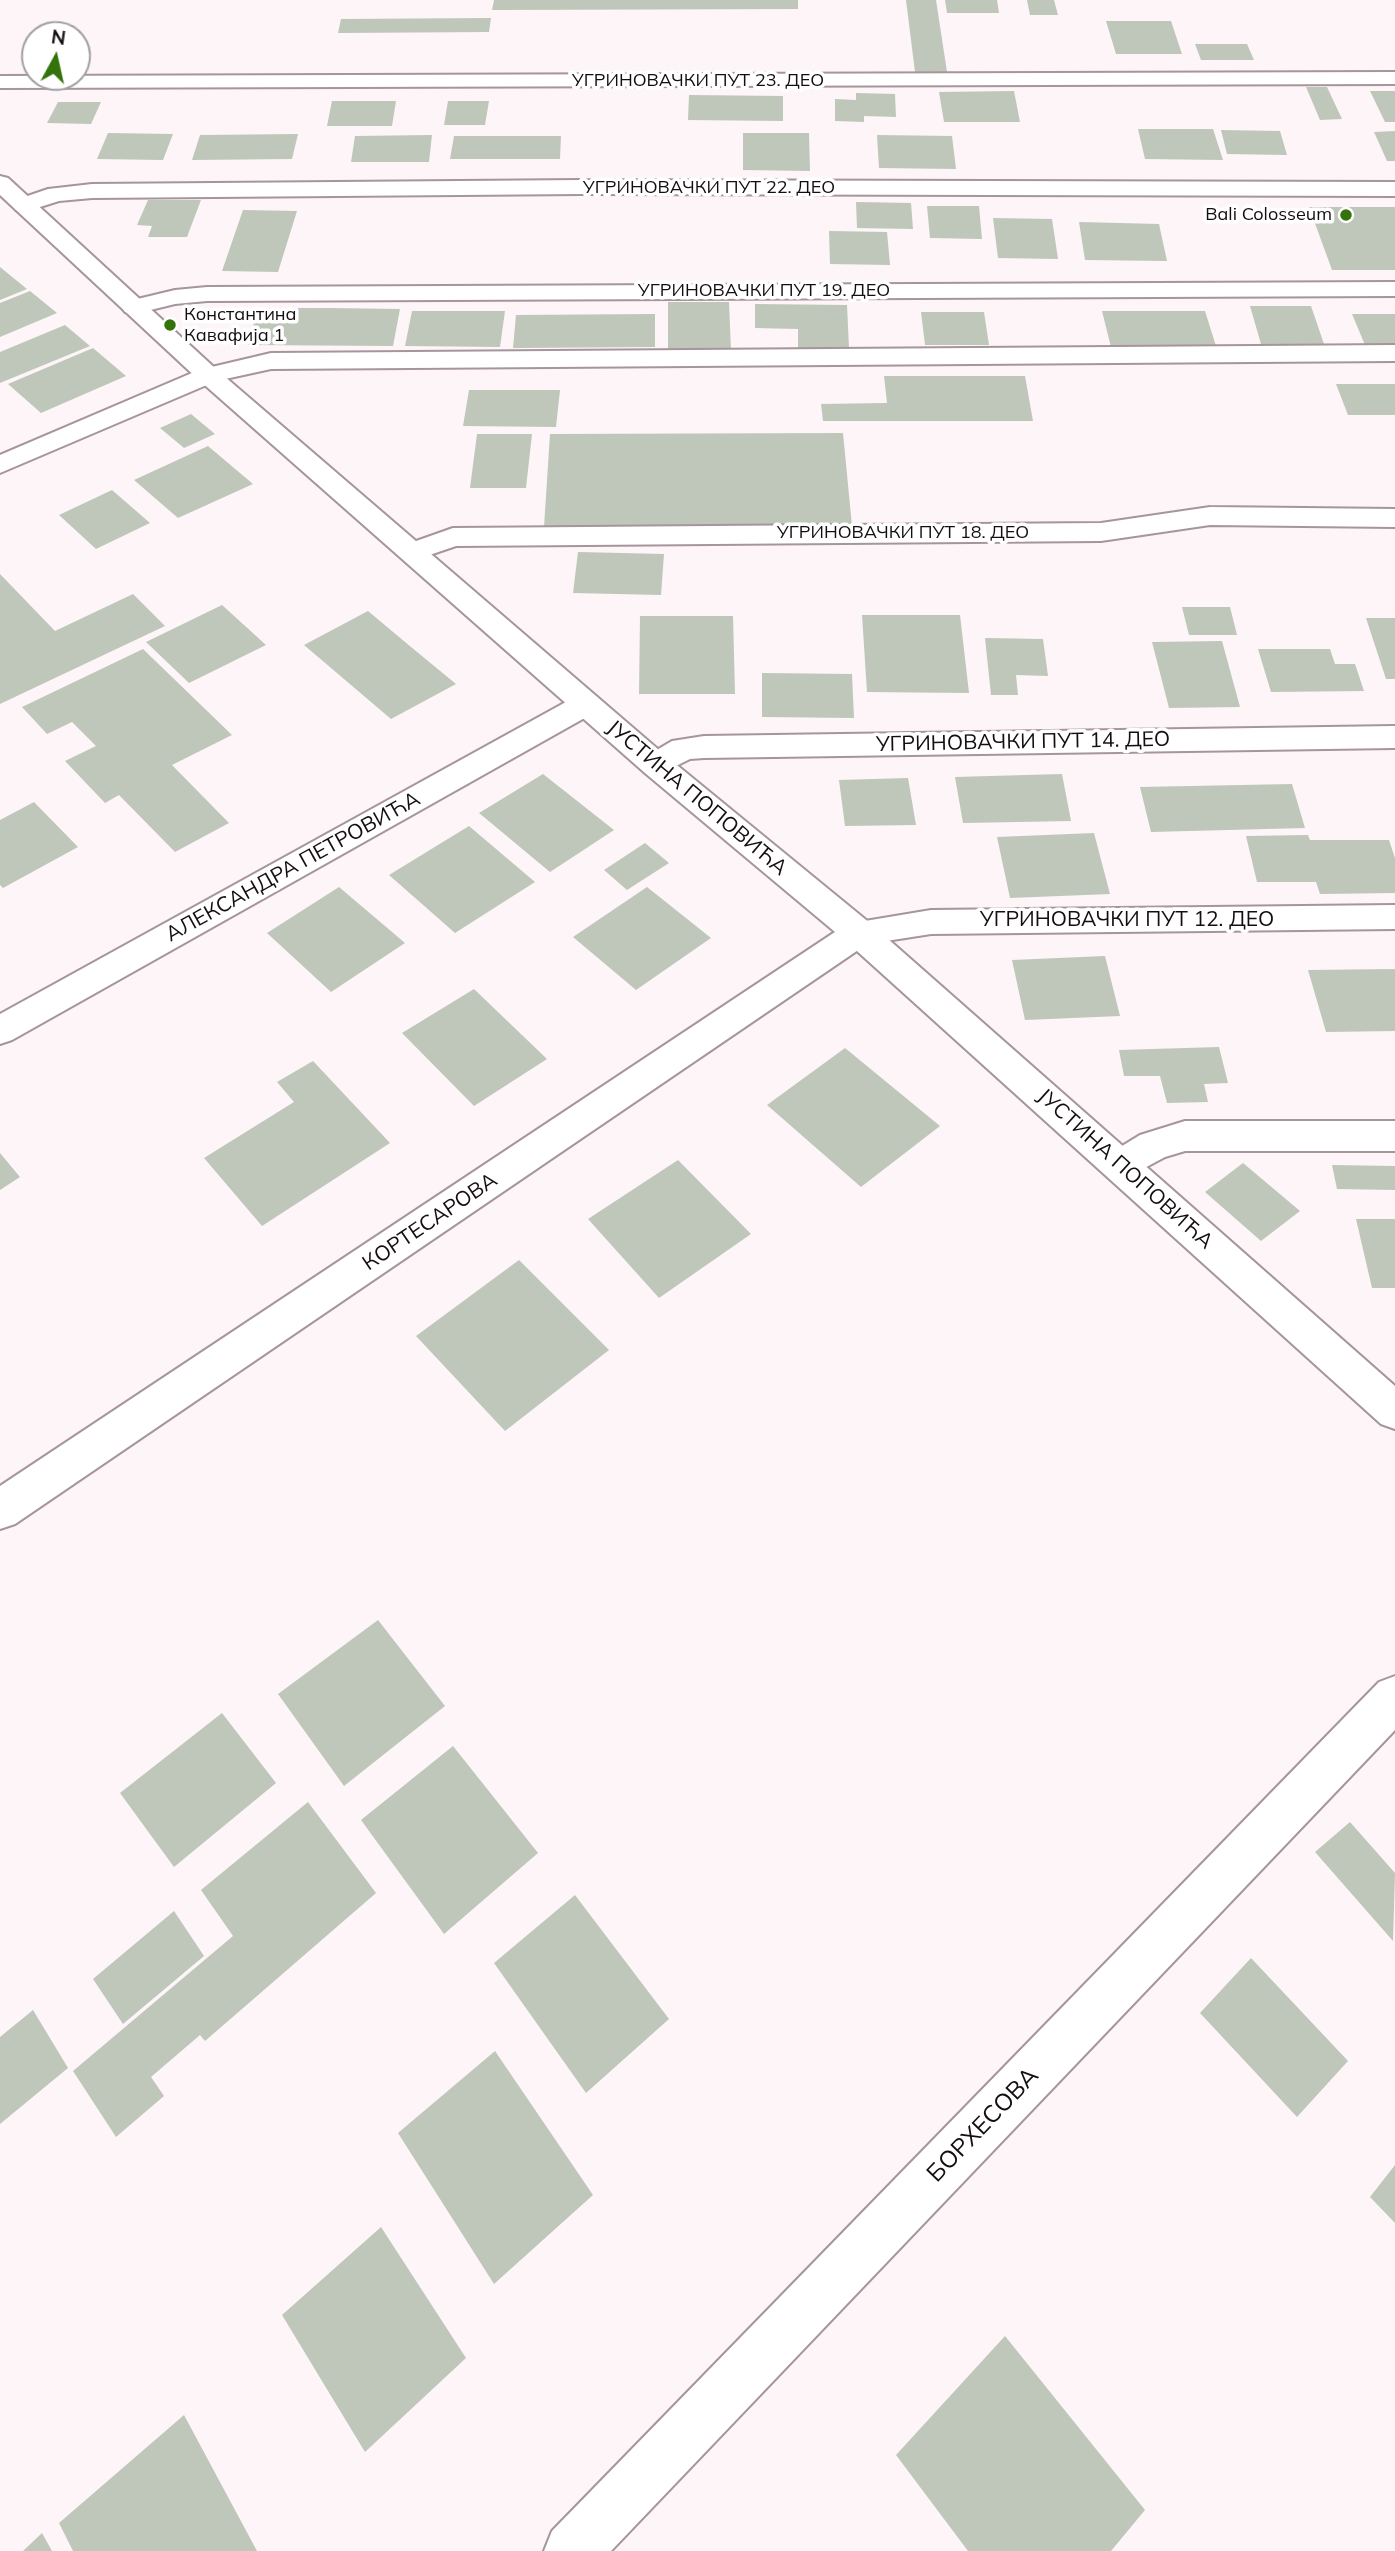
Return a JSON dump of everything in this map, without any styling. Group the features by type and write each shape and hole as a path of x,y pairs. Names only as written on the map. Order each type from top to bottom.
{"street":[{"name":"УГРИНОВАЧКИ ПУТ 23. ДЕО","path":"0,82 1395,78"},
{"name":"ЈУСТИНА ПОПОВИЋА","path":"0,183 208,375 656,765 859,933 1395,1411"},
{"name":"УГРИНОВАЧКИ ПУТ 22. ДЕО","path":"24,205 70,191 568,187 1395,189"},
{"name":"УГРИНОВАЧКИ ПУТ 19. ДЕО","path":"134,307 175,297 207,294 1395,289"},
{"path":"0,465 208,375 271,361 738,360 1395,353"},
{"name":"УГРИНОВАЧКИ ПУТ 18. ДЕО","path":"412,552 453,537 1101,532 1210,516 1395,517"},
{"name":"АЛЕКСАНДРА ПЕТРОВИЋА","path":"0,1030 586,704"},
{"name":"УГРИНОВАЧКИ ПУТ 14. ДЕО","path":"656,765 684,749 704,747 1395,737"},
{"name":"УГРИНОВАЧКИ ПУТ 12. ДЕО","path":"859,933 931,922 1395,918"},
{"name":"КОРТЕСАРОВА","path":"0,1510 859,933"},
{"path":"1122,1165 1153,1146 1185,1136 1395,1136"},
{"name":"БОРХЕСОВА","path":"572,2551 1395,1698"}],"building":[{"path":"494,0 798,0 798,9 492,10"},
{"path":"906,0 936,0 947,72 915,72"},
{"path":"945,0 997,0 999,13 947,13"},
{"path":"1027,0 1054,0 1058,15 1030,15"},
{"path":"491,18 489,32 338,33 341,19"},
{"path":"1106,21 1171,21 1182,54 1116,54"},
{"path":"1195,44 1247,44 1254,60 1201,60"},
{"path":"1306,87 1327,87 1342,119 1320,120"},
{"path":"1014,91 1020,122 944,122 939,92"},
{"path":"1370,91 1395,91 1395,122 1385,122"},
{"path":"856,93 895,94 896,117 864,116 864,122 835,121 835,99 856,100"},
{"path":"689,95 783,96 783,121 688,120"},
{"path":"332,101 396,101 392,126 327,126"},
{"path":"448,101 489,101 485,125 444,125"},
{"path":"58,102 101,102 91,124 47,123"},
{"path":"1138,129 1213,129 1223,160 1145,159"},
{"path":"1221,130 1280,131 1287,155 1227,154"},
{"path":"1395,131 1395,161 1387,161 1374,132"},
{"path":"108,133 173,134 163,160 97,159"},
{"path":"743,133 809,133 810,171 743,170"},
{"path":"298,134 292,159 192,160 200,135"},
{"path":"432,135 429,162 351,162 355,136"},
{"path":"877,135 952,136 956,169 879,168"},
{"path":"454,136 561,136 560,159 450,159"},
{"path":"148,200 201,200 187,237 148,237 152,226 137,225"},
{"path":"856,202 911,203 913,229 857,228"},
{"path":"927,206 979,206 982,239 930,238"},
{"path":"1309,207 1395,207 1395,270 1332,270"},
{"path":"243,210 297,211 278,272 222,271"},
{"path":"993,218 1052,219 1058,259 998,258"},
{"path":"1079,222 1159,224 1167,261 1085,260"},
{"path":"829,231 887,232 890,265 830,264"},
{"path":"0,267 27,289 0,300"},
{"path":"30,291 57,313 0,337 0,303"},
{"path":"668,302 729,302 731,351 668,351"},
{"path":"755,304 847,305 849,348 798,348 798,329 755,328"},
{"path":"1250,306 1311,306 1324,344 1261,344"},
{"path":"258,308 400,309 393,346 248,345"},
{"path":"412,311 505,311 500,347 405,346"},
{"path":"1102,311 1205,311 1216,346 1111,347"},
{"path":"921,312 984,312 989,345 925,345"},
{"path":"655,314 655,347 513,348 516,315"},
{"path":"1352,314 1395,314 1395,345 1365,345"},
{"path":"65,325 90,346 0,383 0,352"},
{"path":"93,348 126,376 41,413 8,384"},
{"path":"884,376 1025,376 1033,421 823,421 821,404 887,403"},
{"path":"1336,384 1395,384 1395,415 1348,415"},
{"path":"469,390 560,390 556,427 463,426"},
{"path":"191,414 215,434 184,448 160,428"},
{"path":"843,433 852,526 544,527 550,434"},
{"path":"477,434 532,434 526,488 470,488"},
{"path":"208,446 253,484 178,518 134,480"},
{"path":"112,490 150,523 96,549 59,515"},
{"path":"578,552 664,554 661,595 573,593"},
{"path":"0,574 55,631 133,594 165,626 0,704"},
{"path":"222,605 266,645 189,683 146,642"},
{"path":"1182,607 1230,607 1237,635 1189,635"},
{"path":"368,611 456,684 391,719 304,645"},
{"path":"862,615 960,615 969,693 867,692"},
{"path":"640,616 733,616 735,694 639,694"},
{"path":"1366,618 1395,618 1395,679 1386,679"},
{"path":"985,638 1043,639 1048,676 1016,675 1018,695 991,695"},
{"path":"1222,641 1240,707 1169,708 1152,642"},
{"path":"143,649 232,735 172,765 229,823 175,852 119,795 105,803 65,761 96,746 72,722 47,734 22,707"},
{"path":"1258,649 1330,649 1335,664 1355,664 1364,691 1271,692"},
{"path":"762,673 852,674 854,718 762,717"},
{"path":"543,774 614,830 550,872 479,813"},
{"path":"1062,774 1071,821 963,823 955,777"},
{"path":"908,778 916,825 845,826 839,780"},
{"path":"1292,784 1305,828 1151,832 1140,787"},
{"path":"34,802 78,847 3,888 0,885 0,820"},
{"path":"469,826 535,882 455,933 389,875"},
{"path":"1094,833 1110,894 1010,898 997,837"},
{"path":"1308,835 1310,840 1389,840 1395,858 1395,893 1320,894 1316,882 1257,882 1246,836"},
{"path":"645,843 669,863 627,890 604,870"},
{"path":"339,887 405,943 331,992 267,933"},
{"path":"647,887 711,938 636,990 573,937"},
{"path":"1105,956 1120,1016 1025,1020 1012,960"},
{"path":"1395,969 1395,1031 1326,1032 1308,970"},
{"path":"474,989 547,1059 474,1106 402,1033"},
{"path":"1219,1047 1228,1083 1204,1084 1208,1102 1167,1103 1160,1076 1124,1076 1119,1050"},
{"path":"845,1048 940,1126 861,1187 767,1105"},
{"path":"313,1061 390,1143 262,1226 204,1158 294,1102 277,1082"},
{"path":"0,1153 20,1177 0,1190"},
{"path":"678,1160 751,1234 659,1298 588,1219"},
{"path":"1243,1163 1300,1211 1261,1241 1205,1192"},
{"path":"1332,1165 1395,1166 1395,1190 1337,1189"},
{"path":"1356,1219 1395,1219 1395,1288 1372,1288"},
{"path":"519,1260 609,1350 505,1431 416,1336"},
{"path":"378,1620 445,1706 344,1786 278,1694"},
{"path":"222,1713 276,1783 174,1867 120,1793"},
{"path":"453,1746 538,1853 444,1934 361,1820"},
{"path":"308,1802 376,1893 205,2041 200,2035 151,2077 164,2096 116,2137 73,2071 233,1936 201,1890"},
{"path":"1350,1822 1395,1873 1393,1941 1315,1852"},
{"path":"575,1895 669,2019 586,2093 494,1963"},
{"path":"174,1911 204,1956 123,2024 93,1979"},
{"path":"1251,1958 1348,2061 1297,2117 1200,2013"},
{"path":"33,2010 68,2068 0,2124 0,2037"},
{"path":"495,2051 593,2195 494,2284 398,2133"},
{"path":"1395,2165 1395,2223 1370,2197"},
{"path":"381,2227 466,2358 365,2452 282,2315"},
{"path":"1005,2336 1145,2510 1111,2551 968,2551 896,2455"},
{"path":"184,2415 257,2551 73,2551 59,2523"},
{"path":"42,2533 52,2551 23,2551"}],"place":[{"name":"Bali Colosseum","path":"1346,215"},
{"name":"Константина Кавафија 1","path":"170,325"}]}
